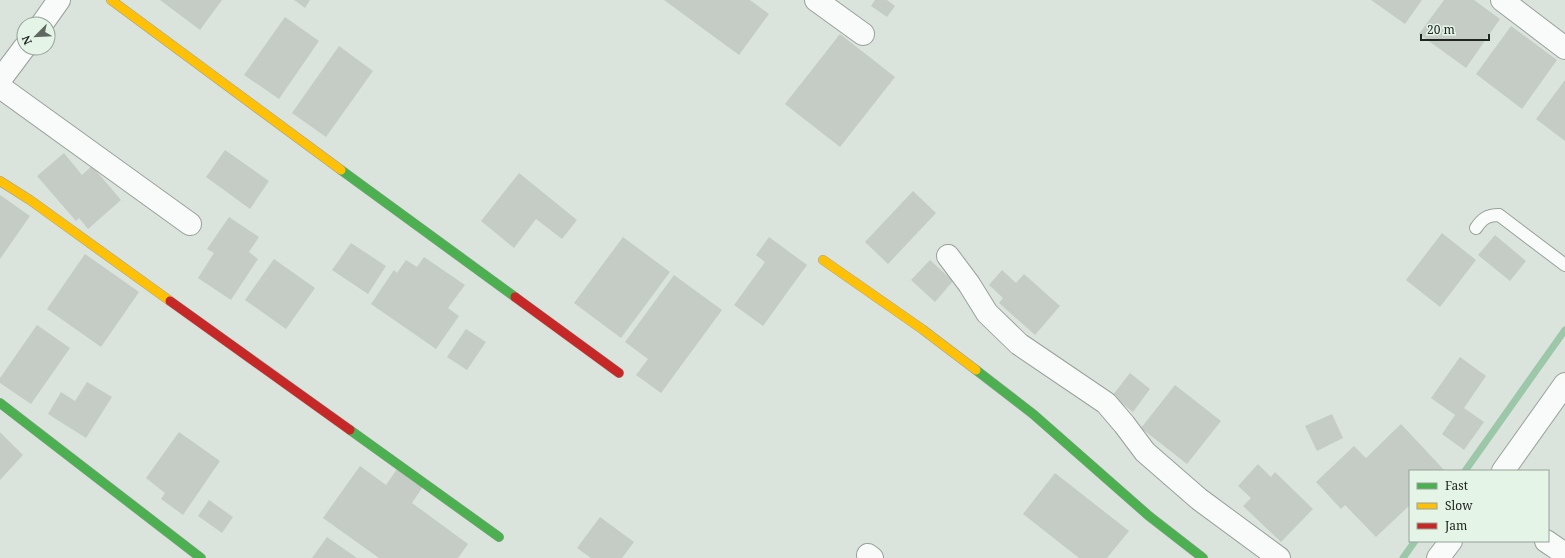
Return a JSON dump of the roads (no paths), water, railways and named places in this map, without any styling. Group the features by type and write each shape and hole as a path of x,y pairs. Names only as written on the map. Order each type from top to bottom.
{"street":[{"path":"48,16 59,0"},
{"path":"111,0 216,79 618,373"},
{"path":"816,0 862,34"},
{"path":"1502,0 1565,48"},
{"path":"0,80 18,56"},
{"path":"0,87 190,224"},
{"path":"0,181 36,204 499,537"},
{"path":"948,256 969,284 987,313 1019,344 1106,403 1145,452 1199,499 1279,558"},
{"path":"823,260 922,329 1033,414 1149,516 1203,558"},
{"path":"1504,470 1565,384"},
{"path":"0,403 201,558"},
{"path":"1438,558 1450,542"},
{"path":"1547,542 1565,554"}],"lane":[{"path":"1476,228 1482,219 1491,215 1499,215 1565,265"}],"waterway":[{"path":"1466,470 1565,330"},
{"path":"1403,558 1414,542"}]}
